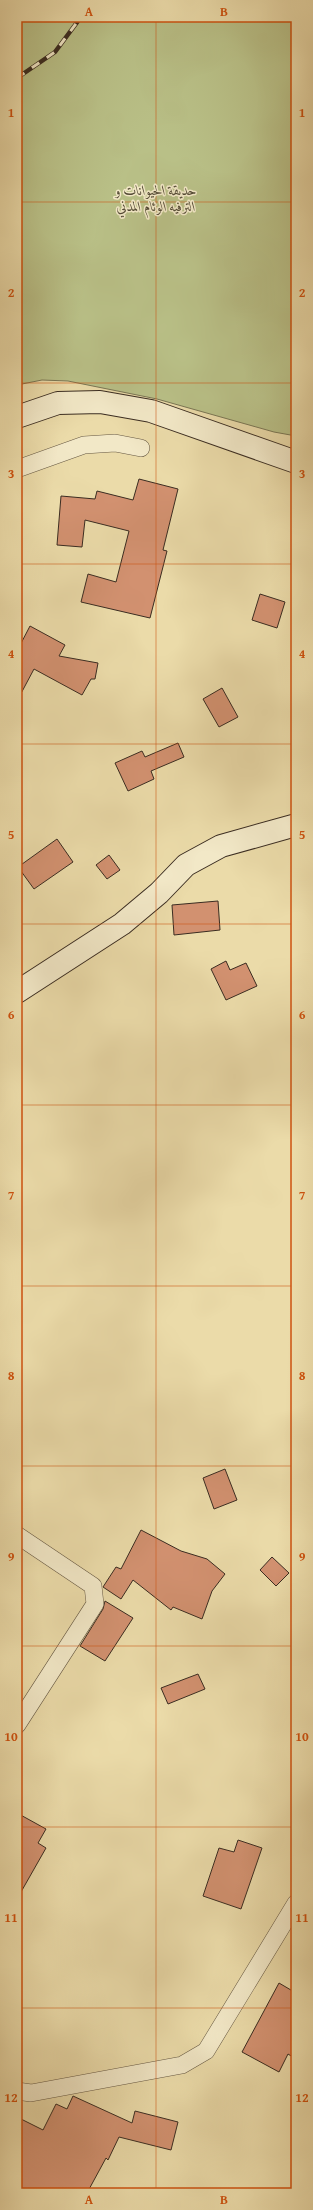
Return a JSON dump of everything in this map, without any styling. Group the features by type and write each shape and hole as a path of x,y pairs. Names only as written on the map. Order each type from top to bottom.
{"street":[{"path":"17,416 58,403 100,402 151,411 296,462"},
{"path":"17,469 84,445 115,443 141,448"},
{"path":"17,992 122,924 159,893 186,865 221,846 296,825"},
{"path":"17,1535 93,1586 96,1595 95,1604 17,1725"},
{"path":"17,2091 31,2093 182,2066 206,2051 296,1903"}],"green space":[{"name":"حديقة الحيوانات و الترفيه الوئام المدني","path":"17,17 296,17 296,436 274,432 157,399 68,381 42,380 17,385"}],"building":[{"path":"139,479 178,489 163,550 167,551 150,618 81,602 88,574 116,582 129,531 85,520 82,547 57,545 61,496 95,499 97,491 133,500"},
{"path":"260,594 285,602 277,628 252,620"},
{"path":"30,626 65,645 59,656 98,663 95,679 91,679 82,695 34,669 17,701 17,651"},
{"path":"222,688 238,717 219,727 203,699"},
{"path":"178,743 184,757 151,771 154,779 128,791 115,763 142,751 145,757"},
{"path":"57,839 73,862 34,889 18,867"},
{"path":"109,855 120,870 107,879 96,865"},
{"path":"218,901 220,930 174,935 172,905"},
{"path":"226,961 230,970 246,963 257,986 226,1000 211,969"},
{"path":"225,1469 237,1500 214,1509 203,1478"},
{"path":"141,1530 181,1551 207,1559 225,1574 212,1591 202,1619 173,1607 171,1610 133,1580 121,1599 103,1587 116,1567 121,1569"},
{"path":"272,1557 289,1573 276,1586 260,1570"},
{"path":"105,1601 133,1618 105,1661 80,1646 103,1609"},
{"path":"198,1674 205,1689 168,1704 161,1688"},
{"path":"17,1813 46,1829 38,1843 46,1848 17,1899"},
{"path":"238,1840 262,1848 241,1909 203,1896 219,1848 234,1852"},
{"path":"279,1983 296,1993 296,2059 288,2054 279,2072 242,2052"},
{"path":"73,2096 132,2123 135,2111 178,2122 171,2150 119,2137 108,2160 106,2158 87,2193 17,2193 17,2117 43,2130 56,2104 67,2109"}],"railway":[{"path":"17,78 55,52 81,17"}]}
